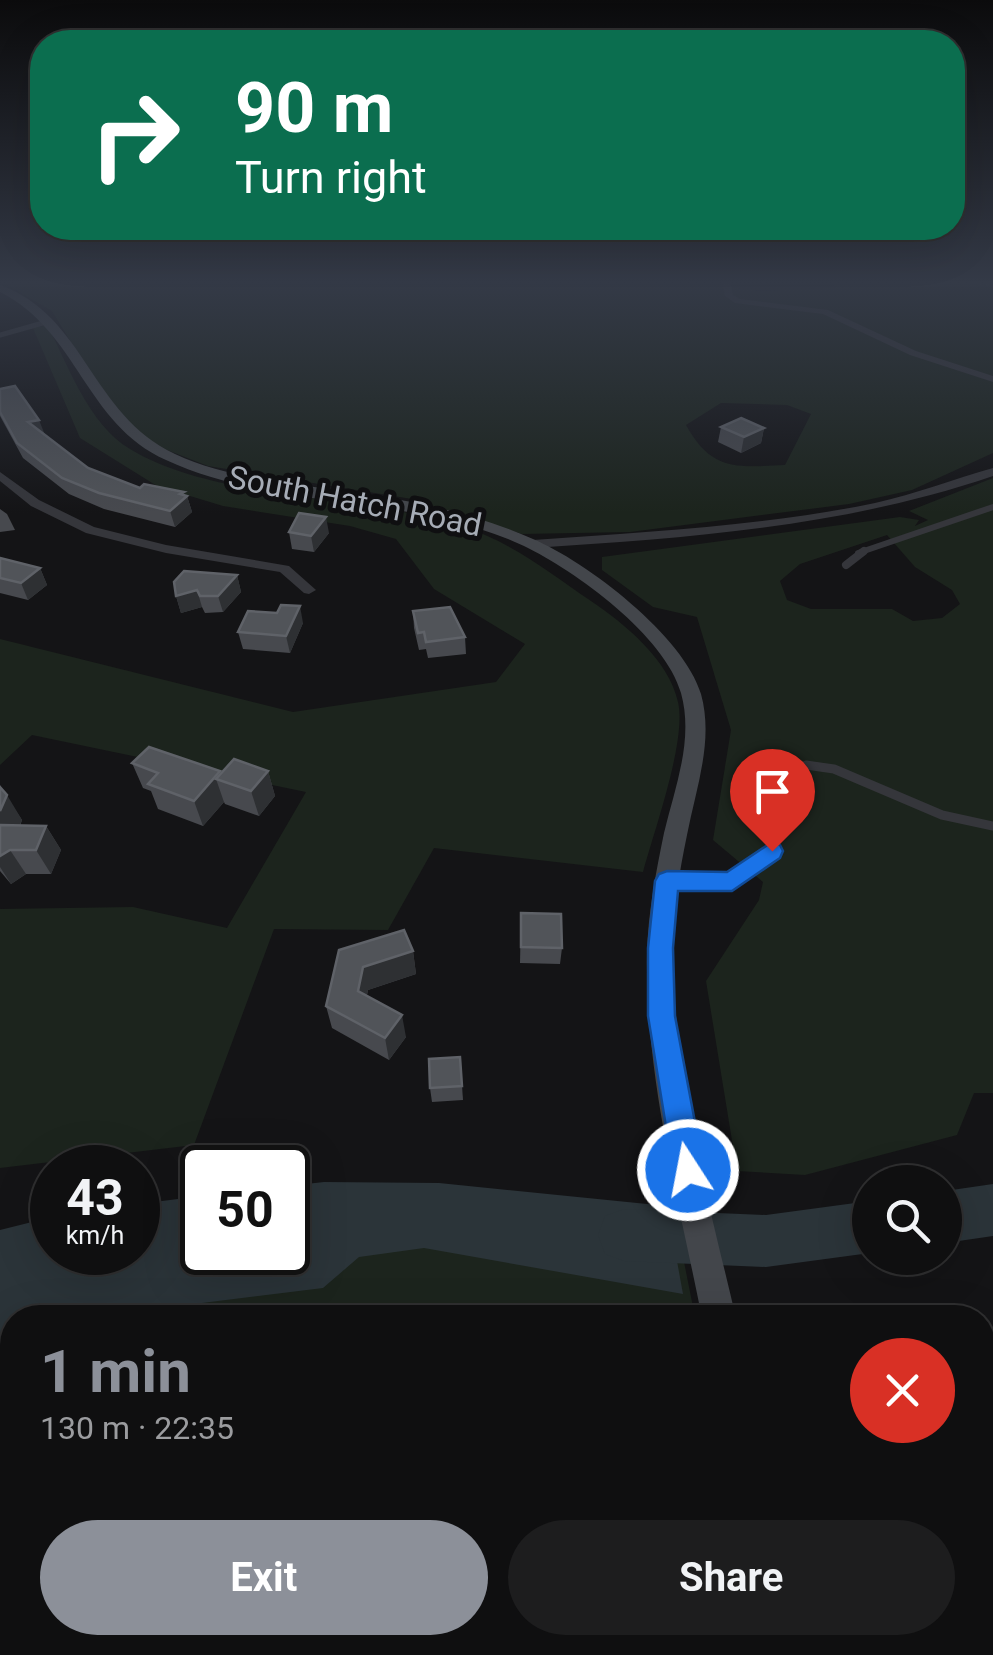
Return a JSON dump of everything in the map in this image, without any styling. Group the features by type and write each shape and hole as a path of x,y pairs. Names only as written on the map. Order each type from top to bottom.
{"main road":[{"name":"South Hatch Road","path":"76,358 112,417 138,442 156,452 220,475 447,514 533,544 636,619 669,650 692,698 696,736 667,881 660,948 662,1016 716,1305"}],"street":[{"path":"927,358 993,378"},
{"path":"533,544 799,520 888,505 993,472"},
{"path":"0,474 35,503 90,530 166,549 284,569 309,590"}],"lane":[{"path":"846,565 854,555 871,548 993,507"},
{"path":"667,881 732,882 772,851 806,764 834,769 942,816 993,826"}],"shaded area":[{"path":"46,358 63,358 91,410 115,438 165,466 246,488 422,516 461,526 529,558 631,632 665,672 678,702 680,719 674,762 643,872 434,848 388,930 274,929 194,1145 160,1149 160,1145 30,1145 30,1164 0,1168 0,909 133,907 227,928 306,792 32,735 0,765 0,639 293,712 496,682 525,644 434,589 396,539 350,526 223,506 157,486 80,438"},
{"path":"81,358 993,358 993,453 912,490 849,504 630,532 522,534 412,499 208,466 167,450 136,432 108,403","holes":["721,403 787,405 811,414 785,465 739,466 716,459 686,425"]},
{"path":"993,478 993,1093 974,1093 957,1135 805,1175 737,1171 706,981 759,900 763,882 713,840 731,730 697,617 653,607 602,570 602,557 900,517 919,520 915,526 928,520 909,511","holes":["887,535 915,567 952,590 960,604 942,618 913,621 892,609 811,609 787,600 780,581 800,564"]},
{"path":"439,1183 667,1206 683,1294 424,1248 359,1257 323,1288 186,1305 0,1305 0,1230 30,1222 30,1275 160,1275 160,1201 180,1199 180,1275 310,1275 310,1184"},
{"path":"420,1211 676,1222 693,1305 0,1305 0,1278 30,1271 30,1275 160,1275 160,1249 180,1246 180,1275 310,1275 310,1245"}],"building":[{"path":"15,386 39,420 28,422 88,468 140,488 144,484 184,492 180,494 187,496 170,511 99,493 62,478 17,443 0,412 0,389"},
{"path":"741,418 764,428 744,437 721,427"},
{"path":"299,513 326,517 311,536 289,532"},
{"path":"0,558 40,568 21,583 0,578"},
{"path":"184,571 237,575 218,596 200,596 197,590 176,596 174,582"},
{"path":"281,605 300,606 286,636 238,632 248,611 277,613"},
{"path":"450,607 465,637 426,642 424,632 418,633 413,611"},
{"path":"149,747 220,771 194,801 148,784 158,773 132,763"},
{"path":"234,759 268,771 251,791 216,779"},
{"path":"0,787 7,795 0,811"},
{"path":"0,825 46,826 36,850 10,850 0,856"},
{"path":"521,913 561,914 562,948 521,947"},
{"path":"404,930 413,951 363,967 358,991 402,1015 385,1038 326,1006 339,950"},
{"path":"460,1057 462,1086 430,1088 429,1059"}],"waterway":[{"path":"962,1215 993,1210"},
{"path":"624,1235 766,1241 852,1229"}],"route":[{"path":"688,1170 662,1016 660,948 667,881 732,882 772,851"}]}
